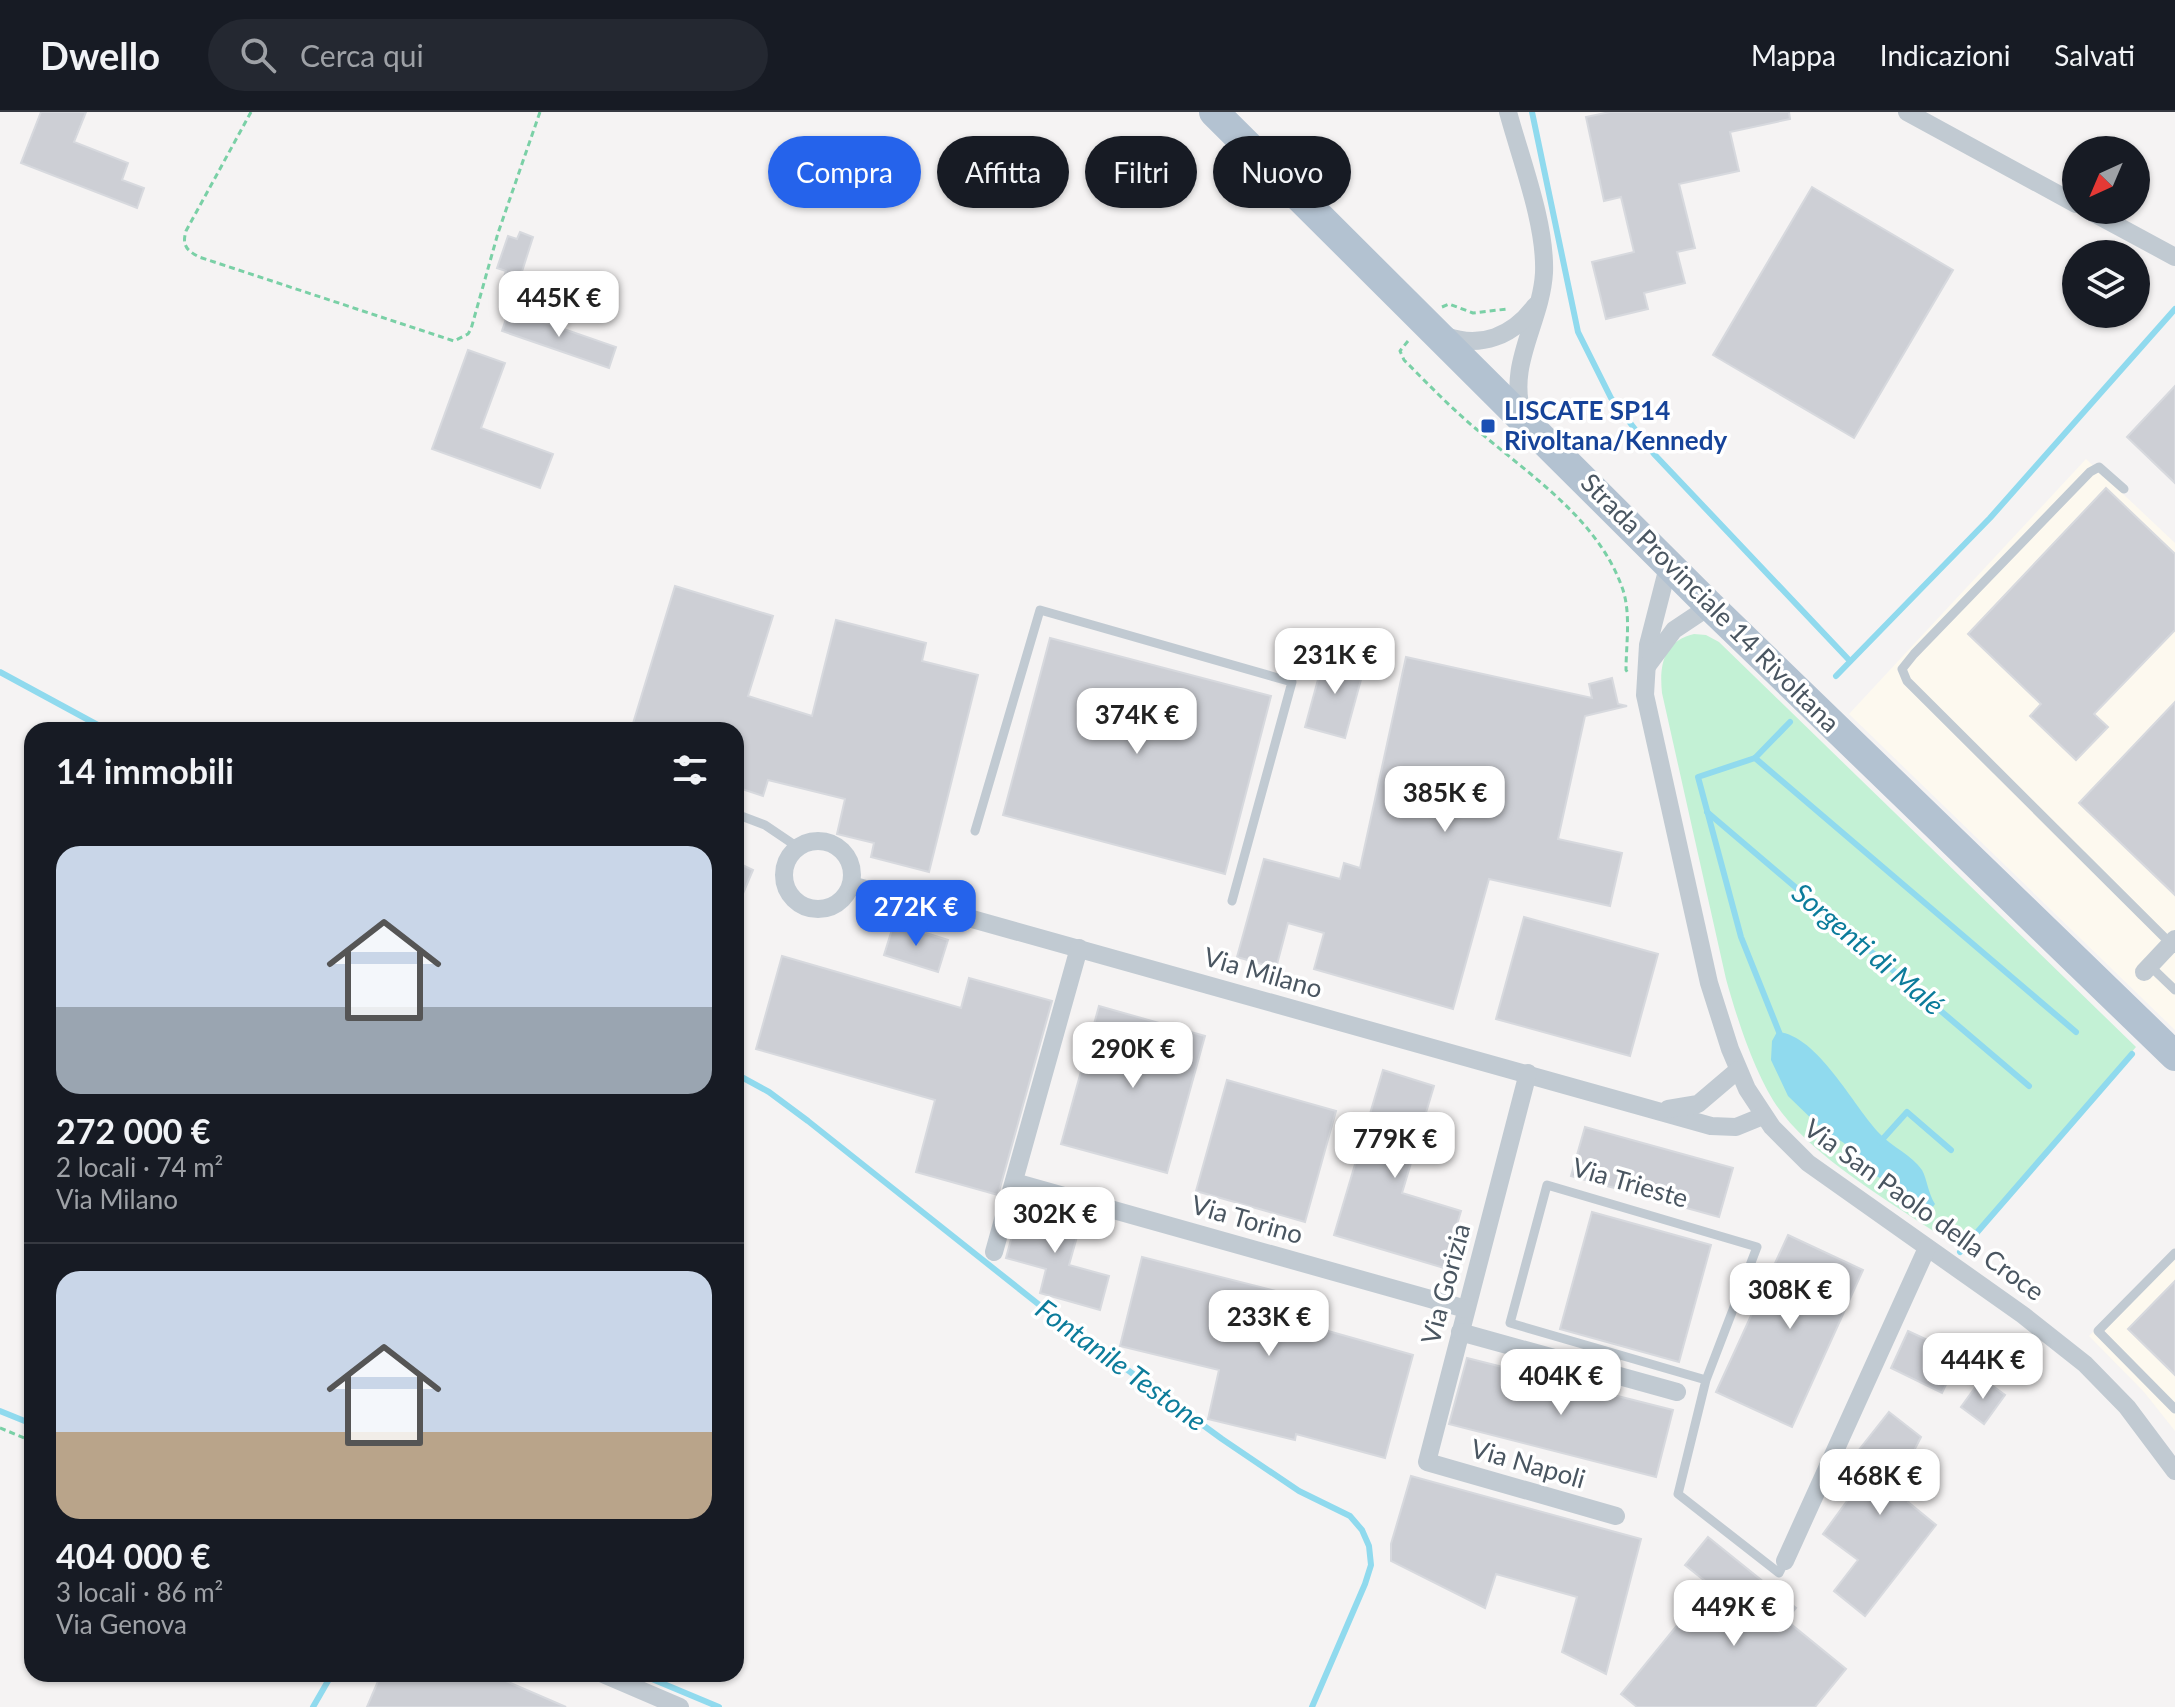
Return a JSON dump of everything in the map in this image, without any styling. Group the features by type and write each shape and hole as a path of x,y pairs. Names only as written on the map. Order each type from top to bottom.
{"main road":[{"name":"Strada Provinciale 14 Rivoltana","path":"1214,112 1710,606 2175,1056"}],"street":[{"path":"1508,112 1540,231 1544,274 1517,379 1518,401 1525,420"},
{"path":"1907,112 2062,196"},
{"path":"2114,224 2175,257"},
{"path":"1432,328 1470,343 1492,339 1527,316 1539,300"},
{"name":"Via San Paolo della Croce","path":"1669,563 1648,645 1645,695 1709,983 1738,1070 1763,1116 1808,1163 2023,1315 2085,1364 2127,1407 2175,1471"},
{"path":"1645,671 1669,635 1710,606"},
{"path":"814,842 836,846 850,863 851,885 842,899 828,908 811,909 796,901 787,887 785,871 791,856 799,848 814,842"},
{"name":"Via Milano","path":"851,885 1719,1128 1743,1125 1763,1116"},
{"path":"2147,969 2173,942"},
{"path":"994,1252 1079,948"},
{"name":"Via Milano","path":"1661,1110 1698,1104 1738,1070"},
{"name":"Via Gorizia","path":"1427,1462 1528,1073"},
{"name":"Via Torino","path":"1014,1182 1466,1309"},
{"name":"Via Trieste","path":"1785,1561 1927,1248"},
{"path":"1460,1332 1677,1392"},
{"name":"Via Napoli","path":"1427,1462 1616,1516"},
{"path":"622,1682 680,1707"}],"lane":[{"path":"2124,489 2099,467 2090,472 1902,669 1907,681 2173,942"},
{"path":"975,831 1040,610 1292,682 1232,901"},
{"path":"744,817 765,825 799,848"},
{"path":"2147,969 2175,990"},
{"name":"Via Trieste","path":"1706,1380 1510,1323 1547,1185 1757,1247 1706,1380 1678,1494 1779,1573 1785,1561"},
{"path":"2175,1253 2098,1331 2175,1409"}],"path":[{"path":"251,112 186,231 183,242 186,248 199,257 446,340 461,338 471,329 489,259 540,112"},
{"path":"1539,300 1521,310 1482,313 1466,312 1447,305 1432,328 1401,348 1400,355 1473,427 1544,486 1596,541 1621,586 1626,602 1626,670 1645,695"},
{"path":"0,1428 24,1438"}],"shaded area":[{"path":"2086,459 2175,543 2175,1030 1849,714"},
{"path":"2175,1248 2175,1431 2144,1392 2089,1336"}],"green space":[{"path":"1694,634 1706,635 1719,642 2136,1047 1962,1250 1866,1187 1819,1151 1782,1113 1756,1067 1726,979 1662,693 1666,655 1676,642"}],"water":[{"path":"1777,1032 1792,1036 1820,1058 1869,1122 1918,1165 1935,1204 1929,1212 1916,1207 1896,1187 1873,1174 1844,1143 1821,1128 1788,1096 1771,1060 1772,1041"}],"building":[{"path":"41,112 86,112 74,142 128,163 122,180 144,188 137,208 21,163"},
{"path":"1610,112 1789,112 1790,119 1730,132 1739,171 1679,184 1695,248 1677,252 1685,283 1644,293 1648,309 1606,319 1592,262 1634,252 1621,197 1604,201 1586,117"},
{"path":"1812,187 1953,270 1854,438 1713,355"},
{"path":"520,232 533,237 518,284 503,279 506,271 497,268 508,236 517,239"},
{"path":"509,310 616,347 609,368 502,331"},
{"path":"468,350 505,363 481,428 553,454 540,488 432,449"},
{"path":"2175,386 2175,483 2127,437"},
{"path":"2106,488 2175,554 2175,630 2094,714 2108,727 2076,760 2030,716 2041,704 1968,634"},
{"path":"675,586 773,616 748,696 812,716 836,620 926,643 922,661 978,675 929,872 871,857 874,843 837,834 845,799 768,780 763,796 744,790 744,722 633,722"},
{"path":"1050,638 1271,696 1225,874 1003,815"},
{"path":"1325,654 1365,665 1345,738 1305,727"},
{"path":"1406,657 1592,698 1589,684 1612,678 1618,704 1627,706 1585,716 1558,839 1622,853 1610,906 1489,879 1453,1009 1314,969 1324,933 1288,923 1276,968 1237,957 1264,859 1340,879 1344,863 1360,868"},
{"path":"2175,702 2175,895 2079,803"},
{"path":"744,866 753,870 744,891"},
{"path":"1524,917 1658,954 1630,1056 1496,1019"},
{"path":"894,923 948,940 938,972 884,955"},
{"path":"782,956 961,1008 969,978 1052,1001 998,1195 916,1172 935,1100 756,1049"},
{"path":"1099,1006 1205,1036 1167,1173 1061,1144"},
{"path":"1383,1070 1434,1086 1402,1193 1461,1211 1444,1268 1334,1235"},
{"path":"1227,1080 1336,1111 1305,1222 1196,1191"},
{"path":"1585,1127 1733,1168 1719,1217 1571,1176"},
{"path":"1021,1202 1082,1219 1069,1265 1109,1276 1100,1310 1040,1293 1046,1269 1006,1258"},
{"path":"1592,1212 1711,1245 1679,1362 1560,1329"},
{"path":"1788,1235 1863,1270 1792,1427 1716,1392"},
{"path":"1142,1257 1327,1304 1321,1329 1413,1355 1385,1458 1296,1434 1295,1440 1208,1419 1219,1370 1120,1346"},
{"path":"2175,1281 2175,1375 2128,1329"},
{"path":"1908,1331 1960,1355 1942,1393 1891,1368"},
{"path":"1467,1358 1673,1410 1656,1477 1449,1424"},
{"path":"1982,1378 2005,1395 1984,1424 1961,1407"},
{"path":"1889,1412 1921,1437 1903,1472 1920,1486 1908,1502 1936,1525 1865,1616 1834,1591 1858,1560 1823,1534 1874,1464 1858,1451"},
{"path":"1411,1476 1641,1539 1606,1674 1562,1652 1577,1597 1496,1574 1485,1608 1391,1561 1391,1544"},
{"path":"1708,1537 1796,1608 1786,1620 1846,1669 1815,1707 1637,1707 1621,1694 1710,1585 1685,1565"},
{"path":"378,1682 508,1682 566,1707 367,1707"}],"waterway":[{"path":"1532,112 1578,332 1611,398 1654,454 1850,661"},
{"path":"1836,676 1990,518 2175,309"},
{"name":"Fontanile Testone","path":"0,672 92,722"},
{"path":"1781,1037 1741,937 1698,777 1755,758 1790,722"},
{"name":"Sorgenti di Malé","path":"1755,758 2076,1032"},
{"name":"Sorgenti di Malé","path":"1707,812 2029,1086"},
{"path":"1960,1252 2132,1054"},
{"name":"Fontanile Testone","path":"744,1078 769,1092 808,1121 1047,1311 1222,1439 1299,1491 1350,1516 1362,1530 1369,1546 1371,1565 1312,1707"},
{"path":"1880,1142 1907,1112 1951,1150"},
{"path":"0,1411 24,1421"},
{"path":"313,1707 327,1682"},
{"path":"659,1682 719,1707"}],"place":[{"name":"LISCATE SP14 Rivoltana/Kennedy","path":"1488,426"}]}
